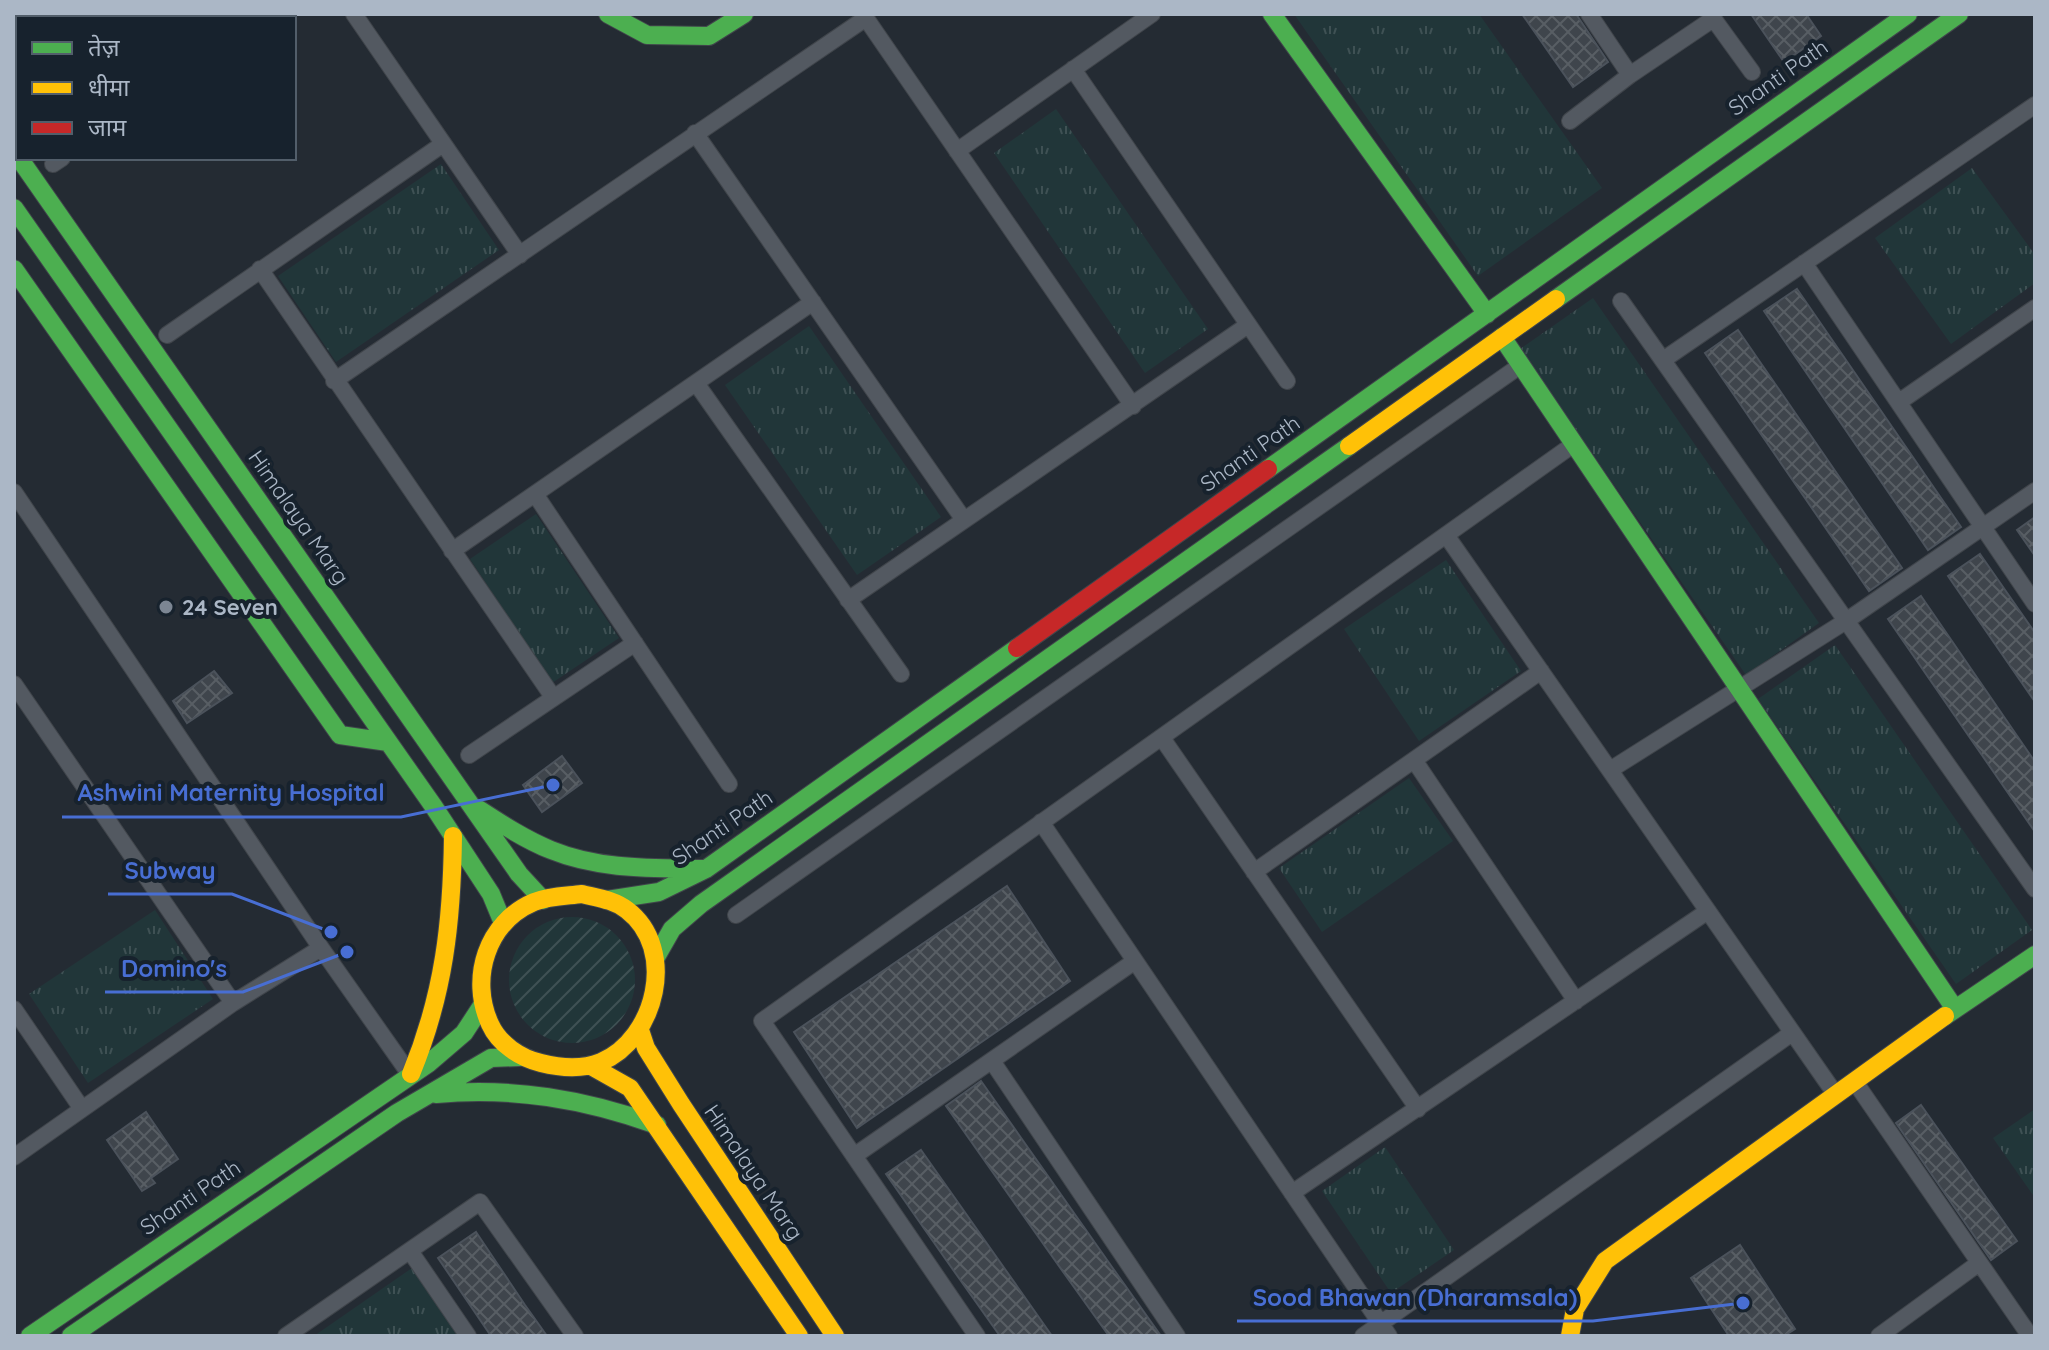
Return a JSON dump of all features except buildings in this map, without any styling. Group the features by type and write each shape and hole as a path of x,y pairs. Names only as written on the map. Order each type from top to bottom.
{"main road":[{"path":"608,14 647,35 709,36 744,14"},
{"path":"1272,14 1487,314"},
{"name":"Shanti Path","path":"607,900 645,898 669,891 706,869 1908,14"},
{"path":"656,957 672,929 701,904 1959,14"},
{"name":"Himalaya Marg","path":"20,160 519,874 543,900"},
{"path":"14,208 453,836 491,894 503,923"},
{"path":"14,269 340,735 388,742"},
{"path":"1502,337 1955,1009"},
{"path":"469,803 539,846 575,859 642,868 706,869"},
{"path":"411,1076 429,1035 444,978 453,915 453,836"},
{"path":"71,1336 426,1096 491,1058 520,1057 550,1067 591,1066 613,1057 648,1018 655,993 656,957 650,940 628,910 607,900 582,894 531,902 503,923 489,941 481,979 483,1004 490,1026 520,1057"},
{"path":"1570,1336 1575,1309 1605,1261 2035,955"},
{"name":"Shanti Path","path":"30,1336 411,1076 464,1033 483,1004"},
{"name":"Himalaya Marg","path":"640,1030 646,1048 681,1104 835,1336"},
{"path":"591,1066 630,1088 799,1336"},
{"path":"426,1096 476,1089 544,1094 608,1107 658,1126"}],"street":[{"path":"354,14 520,255"},
{"path":"957,151 1152,14"},
{"path":"1589,14 1630,75"},
{"path":"334,381 864,16 1133,406"},
{"path":"1570,121 1711,17 1752,72"},
{"path":"1073,69 1287,381"},
{"path":"1663,360 2035,105"},
{"path":"695,133 964,520"},
{"path":"167,335 443,144"},
{"path":"1804,263 2035,604"},
{"path":"260,269 553,697"},
{"path":"1621,301 2035,889"},
{"path":"452,551 813,302"},
{"path":"1899,402 2035,308"},
{"path":"848,600 1248,325"},
{"path":"736,915 1521,365"},
{"path":"696,383 901,674"},
{"path":"977,1336 762,1021 1574,444"},
{"path":"1610,770 1846,621 2035,491"},
{"path":"14,492 321,948 411,1076"},
{"path":"535,494 729,784"},
{"path":"1446,535 1836,1095"},
{"path":"469,755 635,643"},
{"path":"1254,872 1541,671"},
{"path":"14,684 233,1003"},
{"path":"1162,738 1418,1109"},
{"path":"1414,760 1576,1001"},
{"path":"1041,822 1384,1330"},
{"path":"1292,1193 1708,911"},
{"path":"14,1157 233,1003 321,948"},
{"path":"854,1156 1135,961"},
{"path":"14,1009 82,1109"},
{"path":"1363,1336 1384,1330 1792,1033"},
{"path":"992,1061 1177,1336"},
{"path":"1855,1082 2030,1336"},
{"path":"286,1336 480,1202 575,1336"},
{"path":"410,1251 468,1336"},
{"path":"1879,1336 1979,1263"}],"green space":[{"path":"1294,14 1479,14 1602,188 1478,276"},
{"path":"1056,109 1208,329 1145,373 994,153"},
{"path":"441,164 499,250 336,362 278,276"},
{"path":"1972,168 2035,255 2035,283 1951,344 1875,238"},
{"path":"1593,298 1819,623 1746,675 1520,349"},
{"path":"809,326 941,517 857,575 725,385"},
{"path":"536,514 619,638 552,683 470,559"},
{"path":"1446,560 1521,671 1419,741 1344,629"},
{"path":"1835,645 2032,930 1956,984 1758,699"},
{"path":"1409,778 1453,841 1322,932 1279,868"},
{"path":"155,910 213,999 88,1083 29,994"},
{"path":"572,917 596,922 616,936 630,956 635,980 630,1004 616,1024 596,1038 572,1043 548,1038 528,1024 514,1004 509,980 514,956 528,936 548,922"},
{"path":"2035,1109 2035,1198 1993,1138"},
{"path":"1385,1147 1454,1250 1391,1293 1322,1191"},
{"path":"412,1268 458,1336 314,1336"}],"traffic: fast":[{"path":"608,14 647,35 709,36 744,14"},
{"path":"1272,14 1487,314"},
{"path":"1268,469 1908,14"},
{"path":"1556,299 1959,14"},
{"path":"20,160 519,874 543,900"},
{"path":"14,208 434,807 491,894 503,923"},
{"path":"14,269 340,735 388,742"},
{"path":"1502,337 1955,1009"},
{"path":"656,957 672,929 701,904 1349,446"},
{"path":"607,900 659,892 706,869 1017,648"},
{"path":"480,810 533,842 570,857 627,867 705,869"},
{"path":"1945,1016 2035,955"},
{"path":"30,1336 429,1063 464,1033 483,1004"},
{"path":"71,1336 397,1113 491,1058 520,1057"},
{"path":"436,1094 493,1092 548,1097 602,1108 657,1125"}],"traffic: slow":[{"path":"1349,446 1556,299"},
{"path":"411,1074 439,986 451,898 453,836"},
{"path":"582,894 622,907 643,927 652,947 656,969 654,992 647,1014 635,1034 620,1050 594,1065 556,1066 525,1058 499,1038 484,1006 482,970 494,937 518,911 540,900 582,894"},
{"path":"1570,1336 1575,1309 1605,1261 1945,1016"},
{"path":"640,1030 646,1048 681,1104 835,1336"},
{"path":"591,1066 630,1088 799,1336"}],"traffic: jam":[{"path":"1017,648 1268,469"}],"place":[{"name":"24 Seven","path":"166,607"},
{"name":"Ashwini Maternity Hospital","path":"553,785"},
{"name":"Subway","path":"331,932"},
{"name":"Domino's","path":"347,952"},
{"name":"Sood Bhawan (Dharamsala)","path":"1743,1303"}]}
